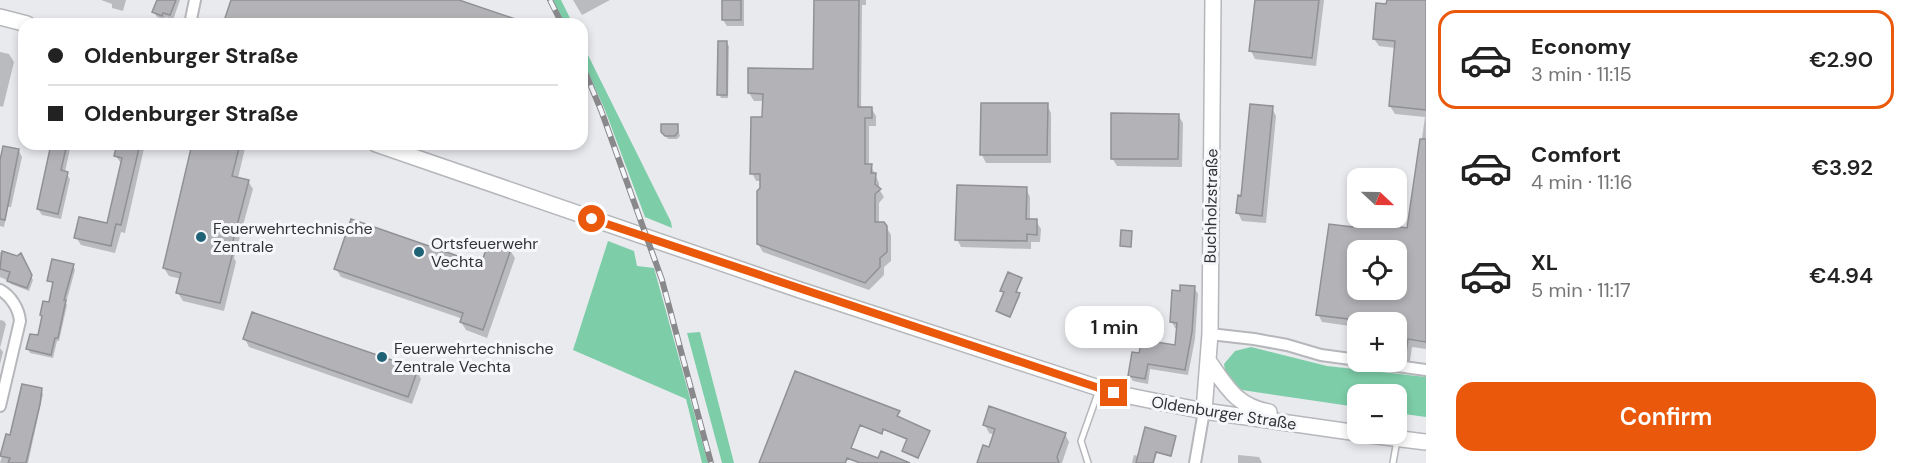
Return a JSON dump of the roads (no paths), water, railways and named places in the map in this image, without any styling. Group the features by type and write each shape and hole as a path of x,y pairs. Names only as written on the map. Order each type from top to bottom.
{"main road":[{"name":"Buchholzstraße","path":"1204,411 1210,334 1213,0"},
{"path":"0,17 18,22"},
{"name":"Oldenburger Straße","path":"393,150 669,246 1099,389 1160,404 1347,431"},
{"path":"1209,362 1241,403 1256,410 1347,429"},
{"name":"Oldenburger Straße","path":"1407,439 1426,442"}],"street":[{"path":"191,18 195,0"},
{"path":"0,290 5,292 19,311 20,321 0,405"},
{"path":"1210,334 1254,339 1347,358"},
{"path":"1407,367 1426,370"},
{"path":"1195,463 1204,411"}],"lane":[{"path":"1088,463 1081,441 1099,389"},
{"path":"1393,463 1396,444"}],"railway":[{"path":"550,0 559,18"},
{"path":"588,79 662,280 711,463"}],"place":[{"name":"Feuerwehrtechnische Zentrale","path":"201,237"},
{"name":"Ortsfeuerwehr Vechta","path":"419,252"},
{"name":"Feuerwehrtechnische Zentrale Vechta","path":"382,357"}]}
